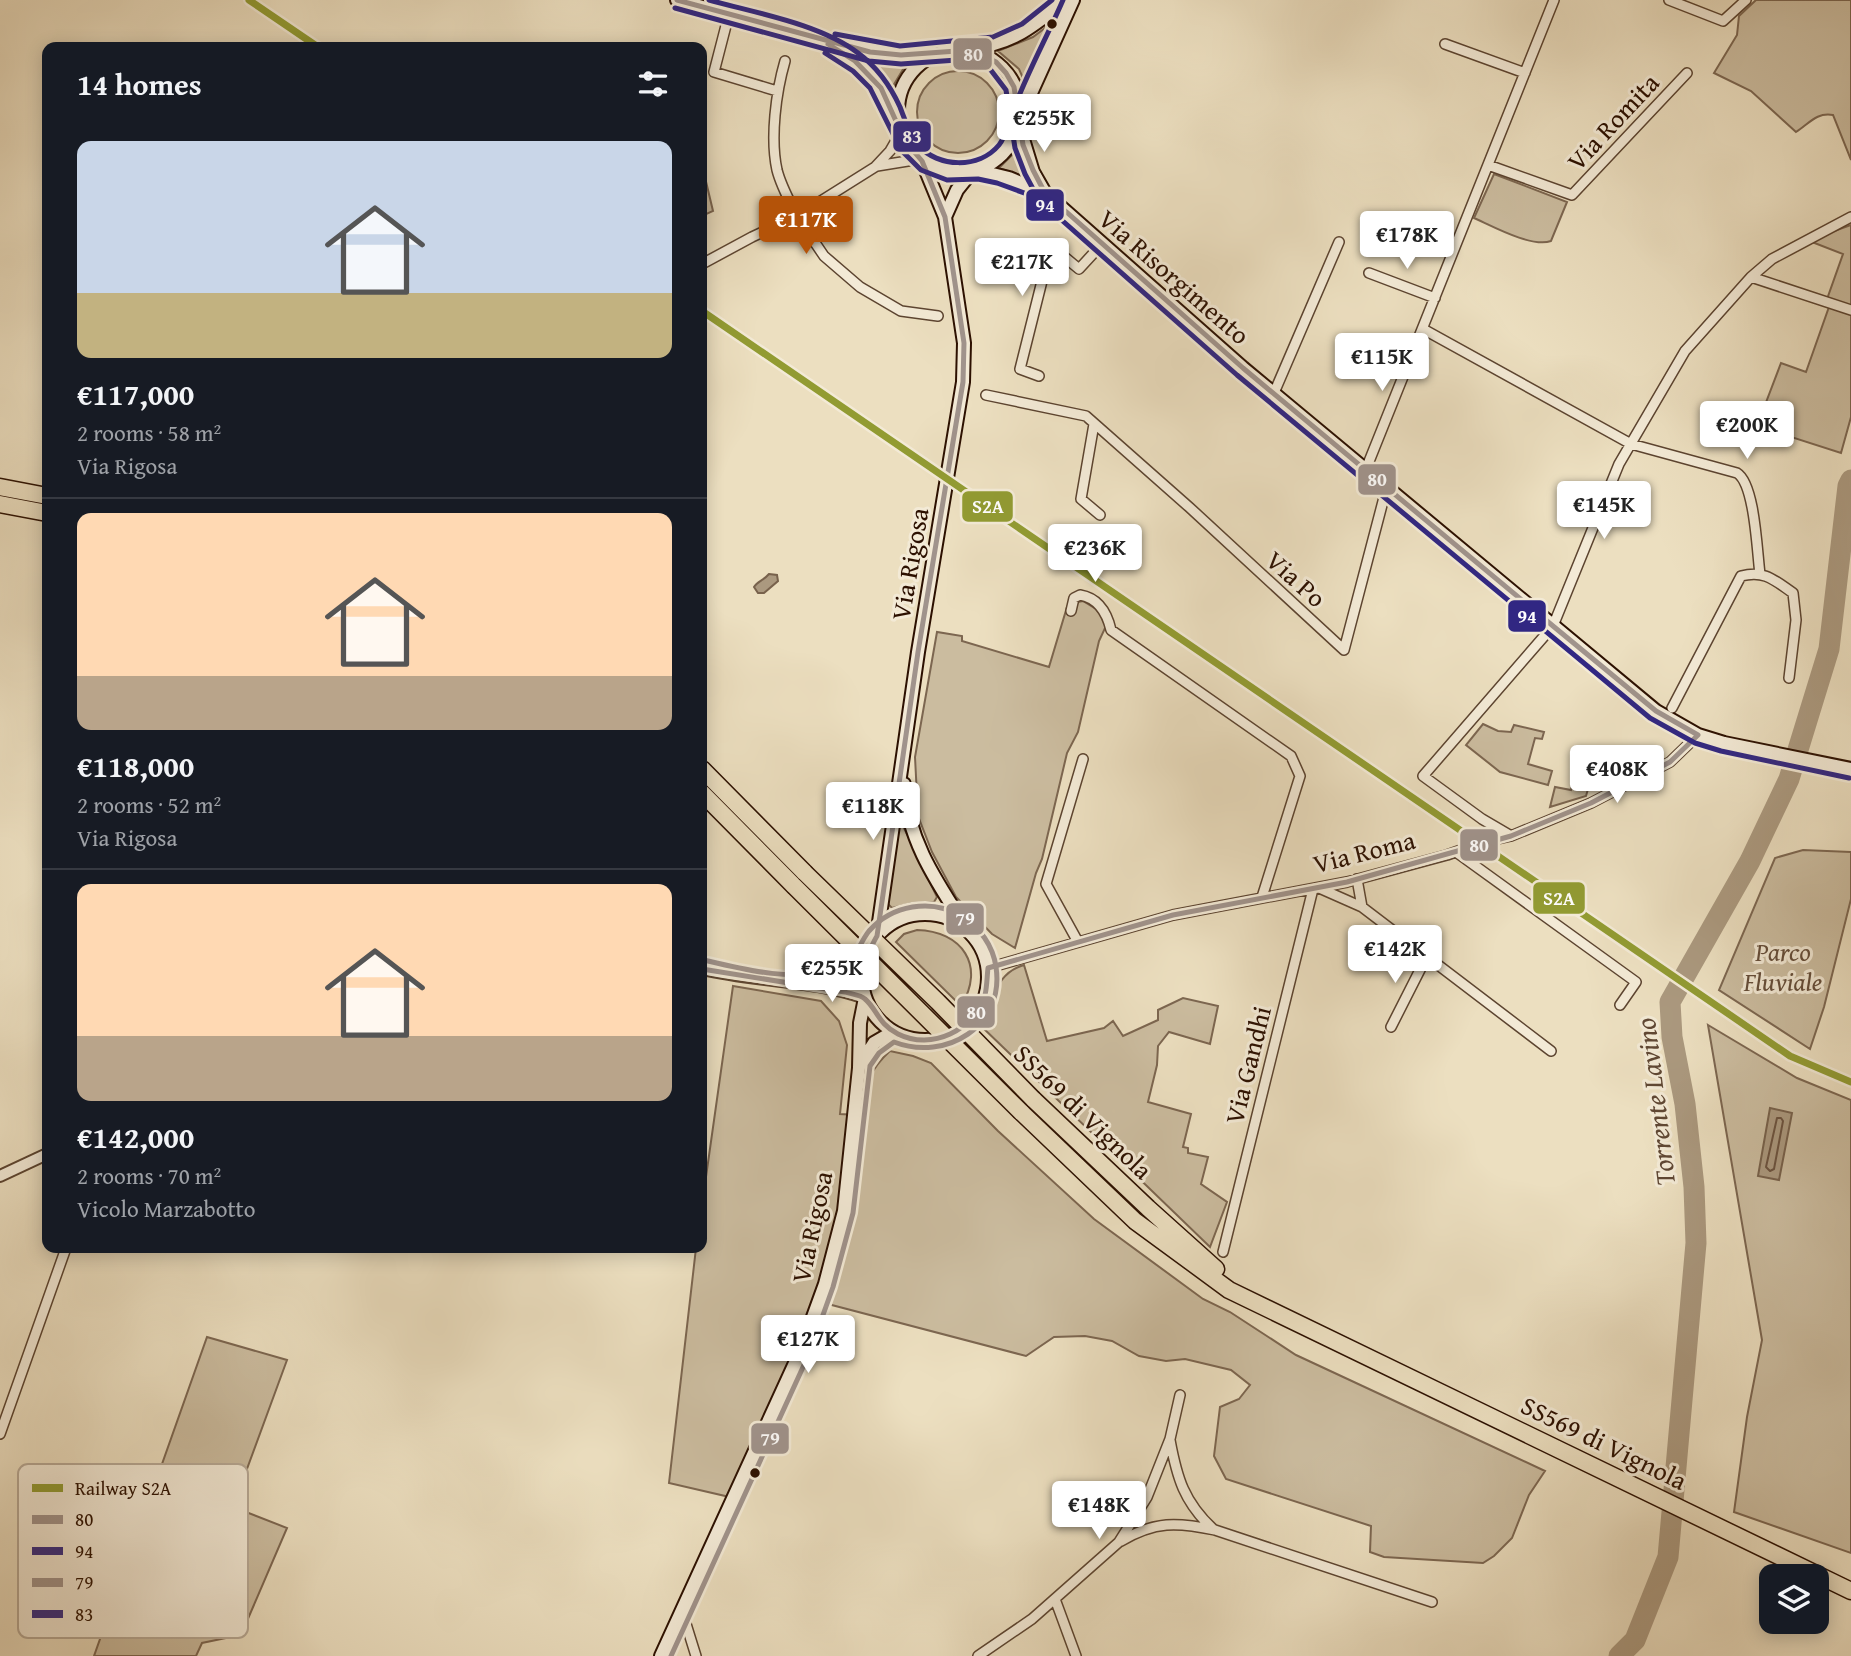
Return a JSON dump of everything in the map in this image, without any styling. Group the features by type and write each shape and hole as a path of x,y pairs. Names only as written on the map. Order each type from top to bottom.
{"highway":[{"path":"0,487 42,495"},
{"path":"0,505 42,512"},
{"name":"SS569 di Vignola","path":"707,774 1033,1099 1148,1208 1222,1274 1335,1340"},
{"name":"SS569 di Vignola","path":"707,798 1021,1112 1135,1221 1229,1290 1851,1591"}],"main road":[{"path":"677,0 824,42 900,55 995,46 1027,32 1066,0"},
{"path":"824,42 844,53 870,74 881,88 912,152 939,169 958,173 975,170 993,162 1006,150 1073,0"},
{"path":"960,50 976,52 1004,70 1014,84 1019,100 1019,121"},
{"path":"900,130 897,110 900,92 909,75 922,62 938,53"},
{"name":"Via Risorgimento","path":"1019,121 1033,172 1045,193 1274,393 1656,711 1698,735 1755,751 1849,769"},
{"name":"Via Rigosa","path":"877,936 918,652 963,382 964,343 946,217 921,160"},
{"path":"946,217 957,190 975,170"},
{"name":"Via Risorgimento","path":"975,170 1009,178 1045,193"},
{"name":"Via Rigosa","path":"903,752 905,803 916,843 935,879 970,933"},
{"path":"927,914 953,920 970,933 982,949 988,968 987,989 985,999 963,1028 951,1035 926,1040 914,1039 893,1032 874,1014 862,986 864,962 877,936 899,920 927,914"},
{"name":"Via Rigosa","path":"661,1656 801,1350 825,1284 844,1212 859,1068 860,1023 865,998"},
{"name":"Via Rigosa","path":"859,1068 874,1043 893,1032"}],"street":[{"path":"1366,469 1554,0"},
{"path":"1669,0 1723,21 1746,0"},
{"path":"729,14 714,72 777,91"},
{"path":"1445,44 1525,73"},
{"path":"785,61 777,91 777,170 797,216 824,256 860,287 901,311 938,316"},
{"name":"Via Romita","path":"1488,165 1572,195 1687,73"},
{"path":"707,261 797,216 876,167 890,151 900,130"},
{"path":"876,167 921,160"},
{"path":"1511,836 1482,819 1423,776 1553,626 1619,464 1685,351 1751,277 1772,259 1851,217"},
{"path":"1274,393 1339,242"},
{"path":"1040,376 1020,369 1043,277 1062,254 1079,269 1101,244"},
{"path":"1369,272 1435,298"},
{"path":"1751,277 1851,310"},
{"path":"1423,329 1631,444 1737,473 1743,477 1749,491 1760,574"},
{"name":"Via Po","path":"986,395 1086,416 1344,650 1387,486"},
{"path":"1094,424 1082,499 1100,515"},
{"path":"1672,708 1741,576 1754,573 1770,577 1793,593 1796,620 1789,678"},
{"name":"Via Roma","path":"1071,611 1074,598 1084,595 1091,599 1104,610 1111,630 1290,755 1300,776 1262,897"},
{"name":"Via Roma","path":"988,968 1173,915 1357,879 1511,836 1591,803 1670,762 1698,735"},
{"path":"1078,942 1046,884 1083,759"},
{"path":"1482,819 1486,833 1484,842"},
{"path":"1456,852 1636,982 1620,1005"},
{"path":"1357,879 1362,906"},
{"path":"1316,888 1362,906 1550,1051"},
{"name":"Via Gandhi","path":"1223,1252 1316,888"},
{"path":"1391,1027 1427,956"},
{"path":"707,970 761,980 807,982 834,979 849,973 864,962"},
{"path":"807,982 865,998"},
{"path":"2,1172 42,1156"},
{"path":"0,1434 64,1253"},
{"path":"1119,1542 1147,1497 1170,1439 1180,1395"},
{"path":"1170,1439 1183,1492 1200,1517 1214,1530"},
{"path":"978,1656 1032,1619 1119,1542 1135,1533 1161,1525 1182,1523 1214,1530 1432,1602"},
{"path":"1055,1599 1076,1656"},
{"path":"681,1609 696,1656"}],"green space":[{"path":"1756,0 1851,0 1851,160 1833,115 1817,117 1796,132 1751,91 1714,73 1737,35 1739,16"},
{"path":"1061,16 1062,20 1026,85 1019,69 998,51 1033,37"},
{"path":"875,56 908,61 893,86 872,62 871,58"},
{"path":"958,71 974,74 987,83 996,96 999,112 996,128 987,141 974,150 958,153 942,150 929,141 920,128 917,112 920,96 929,83 942,74"},
{"path":"1018,149 1033,183 999,168"},
{"path":"1494,174 1567,202 1551,241 1523,239 1474,218"},
{"path":"707,186 713,211 707,214"},
{"path":"1851,225 1851,417 1841,453 1757,426 1781,363 1806,372 1830,304 1826,302 1843,254 1812,242"},
{"path":"1083,601 1096,609 1106,621 1106,626 1099,641 1078,732 1067,753 1042,859 1015,948 992,934 956,897 932,852 918,816 915,757 937,632 962,636 962,641 1049,667 1067,607 1074,609 1078,602"},
{"path":"1483,724 1498,731 1511,732 1514,725 1544,732 1542,739 1535,738 1528,764 1552,771 1548,785 1500,772 1466,745"},
{"path":"1574,778 1590,782 1586,796 1550,807 1555,787 1571,790"},
{"path":"903,826 937,897 934,902 912,903 892,908 887,903 897,827"},
{"name":"Parco Fluviale","path":"1803,850 1851,852 1851,899 1824,1007 1810,1049 1719,990 1775,858"},
{"path":"917,930 946,937 965,953 971,977 961,1006 896,942 904,934"},
{"path":"1024,965 1047,1041 1104,1028 1113,1021 1123,1036 1158,1020 1158,1010 1183,998 1218,1006 1210,1044 1169,1032 1158,1046 1157,1065 1148,1102 1191,1114 1183,1147 1188,1148 1188,1153 1208,1157 1201,1184 1227,1202 1210,1247 979,1024 1001,981 1014,969"},
{"path":"733,986 821,1001 839,1021 847,1045 840,1114 858,1115 868,1080 890,1051 931,1063 998,1131 1094,1219 1203,1299 1230,1312 1296,1355 1545,1471 1529,1495 1512,1538 1483,1563 1384,1557 1370,1552 1371,1526 1226,1479 1214,1456 1220,1407 1239,1399 1250,1385 1231,1370 1185,1359 1166,1361 1139,1356 1112,1341 1085,1336 1054,1337 1026,1356 824,1303 734,1498 669,1483 695,1253 707,1253 707,1170"},
{"path":"1708,1025 1797,1078 1851,1100 1851,1553 1734,1512 1747,1417 1762,1340"},
{"path":"207,1337 287,1360 248,1466 248,1464 162,1464"},
{"path":"248,1513 287,1528 248,1619"},
{"path":"100,1638 226,1638 202,1643 196,1656 94,1656"}],"water":[{"path":"769,574 777,575 778,581 764,593 758,593 754,587"},
{"path":"1770,1108 1792,1113 1779,1180 1758,1176"}],"waterway":[{"name":"Torrente Lavino","path":"1619,1656 1635,1640 1668,1557 1696,1243 1694,1187 1685,1104 1672,1037 1670,1002 1750,861 1789,779 1829,649 1848,486 1851,480"}],"rail line":[{"name":"S2A","path":"249,0 311,42"},
{"name":"S2A","path":"707,314 1790,1056 1851,1082"}],"transit line":[{"name":"80","path":"677,0 870,52 901,55 957,51 984,56 996,62 1014,87 1023,145 1045,193 1243,368 1553,626 1656,711 1698,735 1670,762 1591,803 1511,836 1347,882 1173,915 988,968 985,995 972,1018 962,1027 938,1038 911,1039 898,1034 886,1026 863,998 845,992 707,970"},
{"name":"83","path":"709,0 787,20 843,43 865,58 882,77 918,145 936,158 958,163 981,158 991,153 1002,141 1024,83 1063,0"},
{"name":"83","path":"835,34 900,46 993,37 1022,24 1052,0"},
{"name":"94","path":"675,8 869,61 901,64 957,60 980,64 990,69 1006,90 1015,148 1039,200 1237,375 1650,718 1695,743 1721,751 1849,778"},
{"name":"80","path":"807,982 838,978 853,972 864,961 877,936 918,652 963,382 964,343 945,217 922,161 905,141 881,88 855,61 828,44"},
{"name":"94","path":"825,53 853,71 870,88 901,150 921,170 947,180 978,179 997,183 1027,194 1051,211"},
{"name":"79","path":"671,1656 809,1354 833,1287 853,1213 870,1066 879,1053 894,1042 914,1047 933,1047 951,1043 968,1034 981,1022 991,1006 996,988 996,967 984,938 961,916 937,907 912,907 889,915 869,931 848,963 820,973 786,975 707,961"}]}
